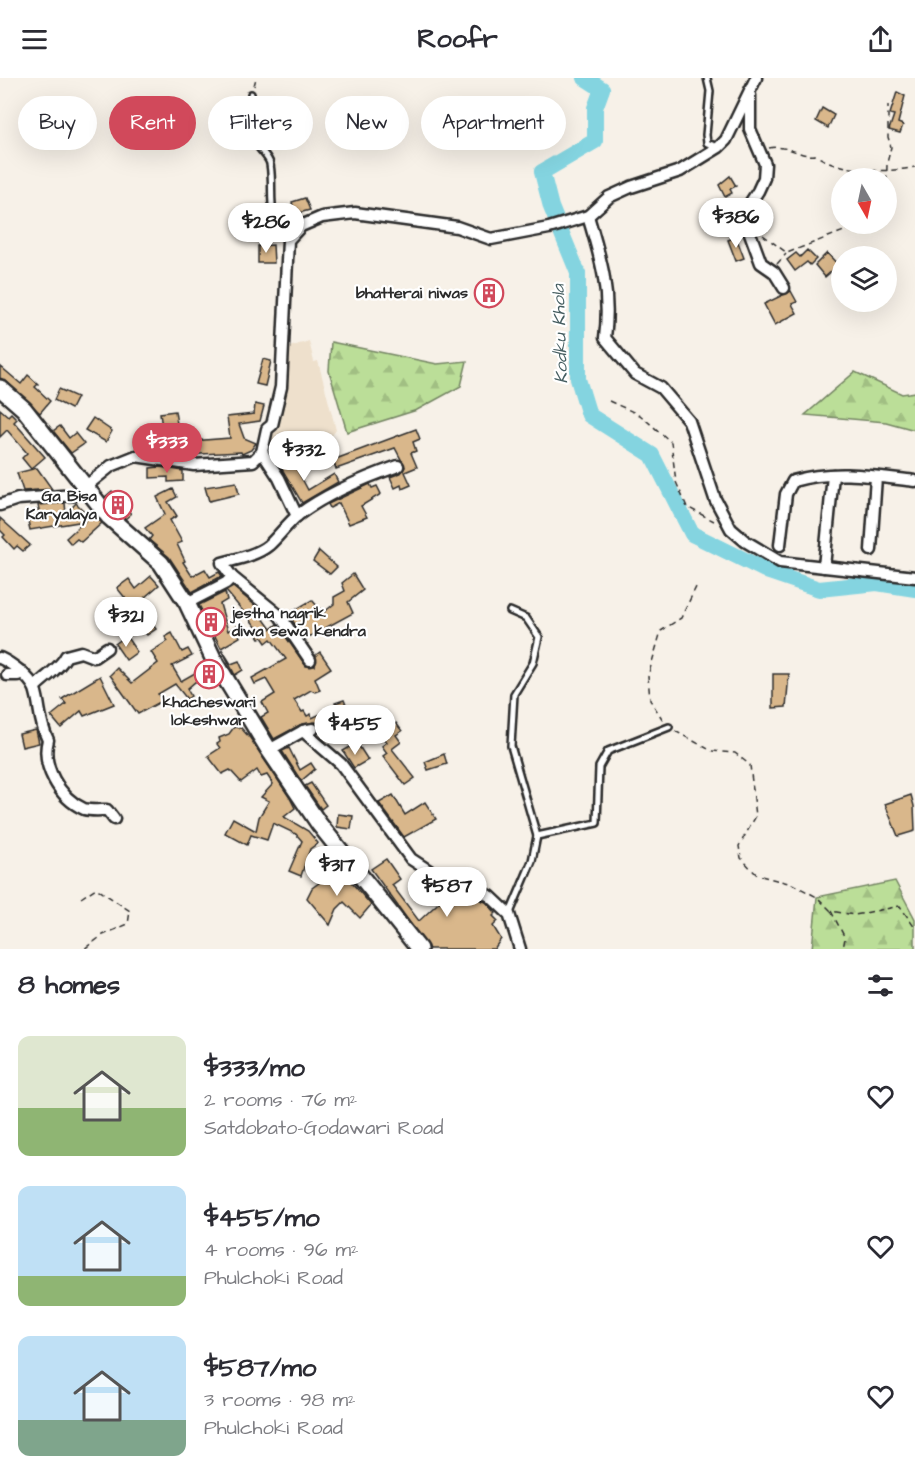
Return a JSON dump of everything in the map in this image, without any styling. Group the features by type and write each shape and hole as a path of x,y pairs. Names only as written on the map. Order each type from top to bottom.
{"street":[{"path":"0,506 18,499 75,495 111,466 136,456 194,465 253,461 262,452 267,429 272,425 281,387 288,240 301,226 322,217 355,213 457,227 491,239 549,228 588,216 609,197 680,171 719,147 726,140 756,78"},
{"path":"751,89 750,129 765,164 764,178 743,214 761,263 774,272 784,288"},
{"path":"588,216 606,280 609,309 605,338 635,374 662,388 688,421 715,499 731,529 745,541 780,562 915,577"},
{"path":"0,388 24,409 109,517 150,550 187,603 213,658 269,750 319,824 418,949"},
{"path":"262,452 279,478 297,516"},
{"path":"310,660 280,616 232,576 222,563 267,547 297,516 369,476 398,466"},
{"path":"824,567 833,475"},
{"path":"780,545 786,494 793,481 810,476 833,475 915,481"},
{"path":"871,549 876,477"},
{"path":"187,603 226,583 232,576"},
{"path":"35,687 50,670 62,665 66,656 81,652 94,657 107,648"},
{"path":"0,658 22,672 35,687 39,720 48,740 45,752 50,772 60,789 72,802 86,809 107,810 114,819"},
{"path":"7,675 18,675 22,672"},
{"path":"269,750 308,730 341,764 411,859 454,887 473,889 490,896 509,914 520,949"}],"lane":[{"path":"707,78 710,91 707,142 719,147"},
{"path":"251,94 254,138 259,150 270,162 274,220 278,230 288,240"},
{"path":"509,914 532,861 537,836 511,746 514,694 533,663 539,637 526,618 510,611"},
{"path":"537,836 597,823 599,767 608,751 669,728"}],"path":[{"path":"251,94 256,78"},
{"path":"888,105 888,137 891,147 888,168 915,166"},
{"path":"760,152 775,147 789,148 807,156 815,155 843,168"},
{"path":"761,234 787,253"},
{"path":"774,272 787,253 836,234"},
{"path":"609,401 640,415 671,442 676,482 687,507 731,529"},
{"path":"697,585 681,618 661,631 648,676 650,700 669,728 712,751 735,753 750,765 756,816 739,846 741,858 757,875 792,884 817,897 831,911 845,939 843,949"},
{"path":"81,898 96,888 130,911 128,924 103,935 84,949"},
{"path":"831,911 855,915 900,906 915,928"}],"shaded area":[{"path":"309,341 314,362 318,361 336,430 326,444 315,442 292,458 295,465 282,472 269,445 269,428 283,349"}],"green space":[{"path":"331,342 437,364 467,361 461,386 417,410 347,432 329,371"},
{"path":"855,372 902,394 915,392 915,430 886,422 805,415"},
{"path":"895,881 915,919 915,949 812,949 817,897"}],"building":[{"path":"897,92 905,96 898,123 903,125 900,133 889,130 894,115 890,114"},
{"path":"822,108 834,115 828,128 816,121"},
{"path":"730,176 736,186 730,189 732,193 725,197 719,185"},
{"path":"305,198 310,210 295,214 292,202"},
{"path":"736,237 744,258 736,261 728,240"},
{"path":"273,245 274,263 258,263 258,246"},
{"path":"807,250 816,259 810,265 807,262 795,271 787,260 796,253 800,257"},
{"path":"827,253 831,257 831,272 825,277 815,265"},
{"name":"bhatterai niwas","path":"485,284 498,290 493,302 480,296"},
{"path":"791,291 797,302 792,304 797,313 775,325 764,304"},
{"path":"263,359 271,361 265,386 256,384"},
{"path":"0,366 21,384 28,375 38,384 35,387 50,401 40,413 0,378"},
{"path":"59,389 77,397 71,409 54,400"},
{"path":"255,404 264,406 260,421 239,424 244,438 256,443 251,450 242,454 241,452 180,455 179,442 230,438 227,417 254,414"},
{"path":"0,409 8,416 11,413 17,419 14,422 45,457 31,469 22,458 27,453 7,430 0,437"},
{"path":"175,411 177,424 162,428 160,413"},
{"path":"93,418 112,431 106,442 85,430"},
{"path":"60,426 69,438 75,433 84,444 71,453 53,431"},
{"path":"416,429 420,439 413,442 416,451 411,453 417,467 405,472 411,485 402,489 401,485 395,488 390,477 401,473 405,467 395,448 336,469 333,460"},
{"path":"291,458 308,490 334,474 338,482 302,503 279,464"},
{"path":"160,467 183,471 183,481 168,482 168,477 150,478 150,468"},
{"path":"37,468 52,489 23,491 17,473"},
{"path":"236,482 239,494 209,501 205,487"},
{"path":"370,484 372,488 377,486 381,494 361,506 367,517 349,524 339,503 330,508 328,504"},
{"path":"173,489 177,497 168,502 177,516 170,520 182,542 177,544 185,561 183,562 192,576 205,569 210,577 219,572 222,576 192,592 169,557 149,540 152,536 145,528 165,514 157,497"},
{"name":"Ga Bisa Karyalaya","path":"112,491 131,514 125,519 106,496"},
{"path":"65,503 66,514 76,503 86,513 89,510 102,523 81,542 77,539 71,544 66,538 85,521 30,530 26,512 39,510 38,505"},
{"path":"0,518 30,545 23,551 17,546 14,549 3,537 5,535 0,530"},
{"path":"319,551 337,567 330,574 313,561"},
{"path":"353,574 363,590 348,602 353,613 305,639 288,614 312,600 323,613 334,604 334,597 345,591 342,583"},
{"path":"151,576 159,585 144,598 147,603 141,607 156,629 147,635 137,620 131,624 126,617 135,610 117,588 129,579 136,589"},
{"path":"233,587 263,612 260,614 271,629 277,624 306,666 315,666 316,655 320,652 331,668 315,678 320,690 315,692 311,690 294,700 302,712 304,711 307,716 311,714 312,718 327,711 337,712 335,703 344,700 353,722 324,735 316,722 302,724 274,739 261,717 268,713 262,702 275,694 266,679 255,684 252,678 286,659 271,639 266,643 262,637 259,638 255,632 258,629 226,591"},
{"path":"225,592 227,600 220,604 228,631 237,626 240,637 221,648 199,605"},
{"path":"172,633 182,652 188,649 192,656 172,666 181,681 207,666 214,679 208,684 205,678 195,682 187,689 191,696 187,699 175,684 158,694 162,701 138,714 110,675 117,668 132,683 158,663 151,652 168,641 165,637"},
{"path":"126,636 137,652 126,660 115,644"},
{"path":"222,649 231,664 239,661 243,670 235,675"},
{"path":"773,674 789,674 786,707 773,708"},
{"path":"100,676 114,704 84,716 81,711 61,728 51,716 66,704 62,699"},
{"path":"396,723 402,731 396,735 401,742 392,749 415,778 405,785 383,756 387,753 382,746 387,742 381,735"},
{"path":"234,727 241,728 250,738 290,798 295,808 284,817 308,831 318,843 310,849 301,876 289,871 302,841 296,834 273,823 267,840 251,835 247,845 225,833 233,818 256,831 259,817 269,801 261,797 273,784 267,775 261,777 257,770 241,782 230,770 222,774 208,756 220,748 217,744 220,742 219,738 229,734"},
{"path":"36,730 39,743 22,747 19,734"},
{"path":"357,743 368,760 354,768 343,751"},
{"path":"289,748 300,770 311,763 315,769 301,781 282,751"},
{"path":"444,754 447,764 428,770 425,762"},
{"path":"311,783 326,805 321,809 305,786"},
{"path":"393,795 405,815 425,802 436,819 404,837 379,803"},
{"path":"911,795 915,831 898,836 885,804"},
{"path":"338,814 353,816 351,829 337,827"},
{"path":"386,859 400,879 392,885 419,921 449,893 471,896 486,902 496,913 493,916 498,921 493,926 501,939 494,949 429,949 371,869"},
{"path":"340,869 371,905 360,918 344,902 337,909 330,925 307,898 312,888 327,877 329,880"}],"waterway":[{"name":"Kodku Khola","path":"585,78 602,89 595,108 595,141 542,172 551,207 578,273 578,379 589,415 652,455 692,534 769,572 819,589 877,583 915,589"}],"place":[{"name":"bhatterai niwas","path":"489,293"},
{"name":"Ga Bisa Karyalaya","path":"118,505"},
{"name":"jestha nagrik diwa sewa kendra","path":"211,622"},
{"name":"khacheswari lokeshwar","path":"209,674"}]}
